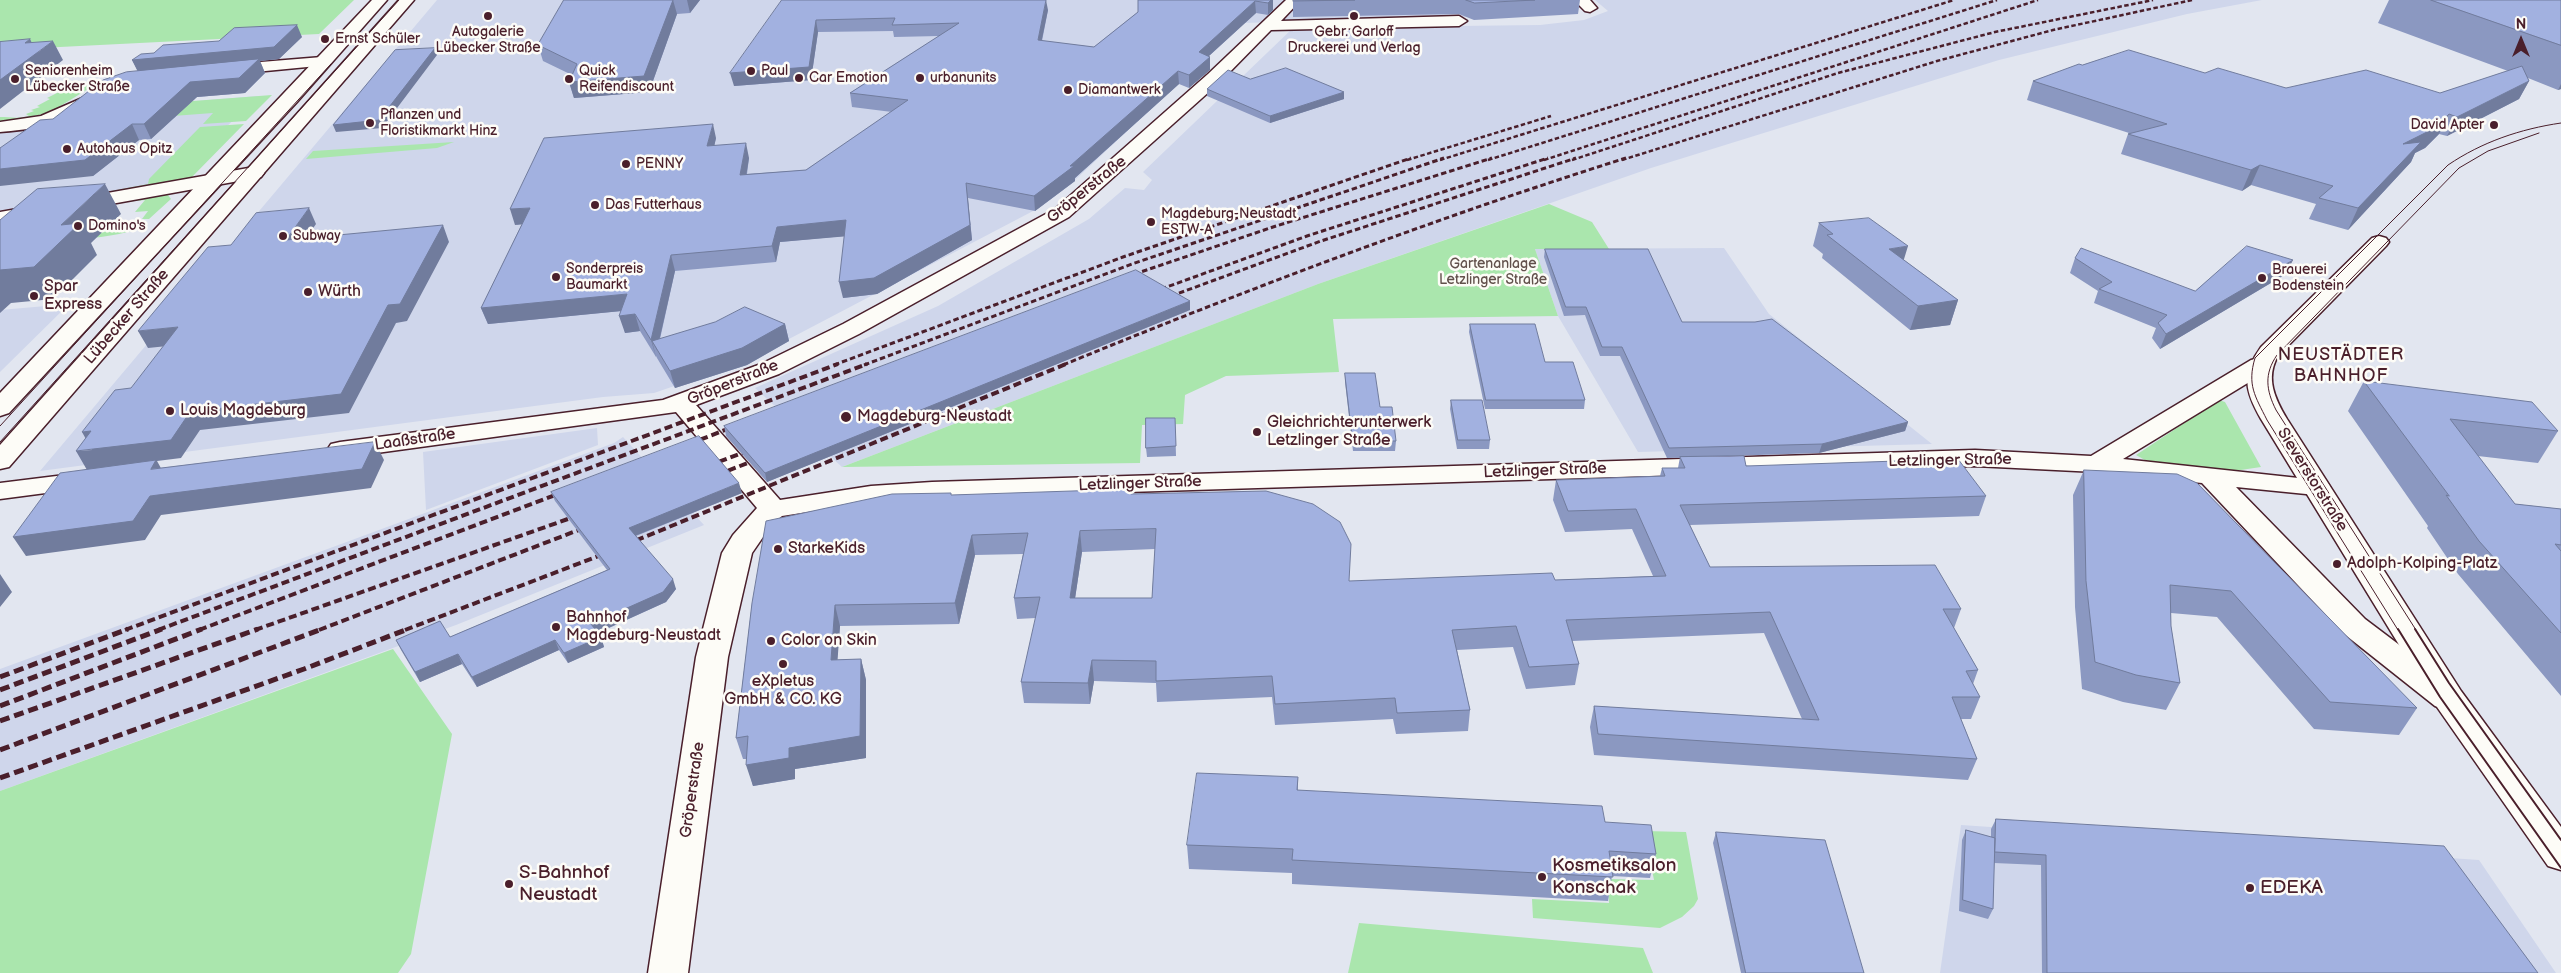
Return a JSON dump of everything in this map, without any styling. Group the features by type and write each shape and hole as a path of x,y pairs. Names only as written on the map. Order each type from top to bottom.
{"street":[{"name":"Lübecker Straße","path":"0,408 380,0"},
{"name":"Lübecker Straße","path":"0,462 407,0"},
{"name":"Gröperstraße","path":"668,973 712,657 737,553 751,530 773,509 681,403 770,369 814,348 1062,214 1214,78 1294,0"},
{"path":"1268,26 1459,21"},
{"path":"208,72 322,62"},
{"path":"0,127 55,118 74,110 100,91"},
{"path":"0,218 254,173"},
{"path":"2096,464 2260,366 2269,352 2379,242"},
{"name":"Sieverstorstraße","path":"2260,366 2257,378 2261,395 2316,486 2449,699 2561,855"},
{"name":"Laaßstraße","path":"311,453 681,403"},
{"name":"Letzlinger Straße","path":"773,509 871,494 932,490 1975,458 2096,464 2316,486"},
{"path":"2210,476 2354,626 2449,699"},
{"path":"0,491 113,478"}],"shaded area":[{"path":"437,0 1560,0 1532,15 1242,23 1074,181 1035,210 747,361 654,393 603,397 40,471"},
{"path":"1595,0 2262,0 2187,14 1999,60 1651,168 1318,284 842,467 755,388 938,306 1089,219 1125,188 1144,190 1152,180 1143,172 1293,28 1540,25 1584,20 1608,11"},
{"path":"258,96 171,181 0,212 0,132 109,108"},
{"path":"1724,248 1769,314 1932,444 1638,452 1558,316 1535,249"},
{"path":"69,304 0,372 0,310"},
{"path":"597,428 598,445 426,510 423,452"},
{"path":"623,437 704,525 456,625 0,791 0,669 614,443"},
{"name":"EDEKA","path":"1961,825 2479,860 2556,973 1940,973"}],"green space":[{"path":"0,0 354,0 319,34 0,50"},
{"path":"89,82 93,86 49,113 0,122 0,117 18,118 29,116 26,114 34,111 31,110 40,107 37,106 61,91 57,89"},
{"path":"272,95 246,121 203,124 213,113 92,122 101,108"},
{"path":"244,124 191,178 36,208 45,204 148,184 149,179 200,127"},
{"path":"454,142 437,148 306,159 313,151"},
{"path":"168,195 171,199 149,219 142,219 148,211 135,212 145,200 114,203"},
{"name":"Gartenanlage Letzlinger Straße","path":"1549,204 1592,222 1609,249 1535,249 1558,316 1333,319 1339,372 1226,376 1185,395 1183,424 1142,425 1140,463 842,467 1318,284"},
{"path":"147,223 137,229 106,236 19,243 35,237 104,231 110,225"},
{"path":"2219,400 2225,402 2261,467 2234,471 2152,464 2136,455"},
{"path":"393,649 452,734 411,954 398,973 0,973 0,791"},
{"path":"1644,831 1686,832 1698,899 1694,906 1682,917 1660,928 1533,918 1532,899 1609,903 1607,879 1654,880"},
{"path":"1359,923 1643,948 1653,973 1348,973"}],"building":[{"path":"564,0 673,0 644,76 569,82 577,64 538,45"},
{"path":"782,0 1046,0 1038,40 1094,47 1138,12 1138,0 1271,0 1268,3 1255,1 1199,52 1210,57 1189,75 1178,71 1070,166 1074,166 1034,196 966,183 970,225 874,278 839,282 846,220 777,227 772,246 671,255 651,340 635,314 619,316 627,294 481,308 530,208 510,209 544,138 713,124 707,146 746,143 740,175 806,170 908,100 850,93 959,23 892,25 895,18 816,20 809,67 730,73"},
{"path":"1294,0 1355,0 1293,1"},
{"path":"1466,0 1535,0 1475,3"},
{"path":"2431,0 2561,0 2561,45"},
{"path":"297,25 274,47 132,60 141,54 154,53 163,45 219,41 234,28"},
{"path":"30,39 25,43 53,41 0,80 0,42"},
{"path":"435,48 379,120 333,125 395,50"},
{"path":"2129,50 2205,73 2218,68 2286,88 2366,70 2440,93 2522,66 2529,81 2457,117 2449,114 2435,128 2403,144 2421,142 2358,208 2319,198 2333,186 2260,165 2251,170 2128,134 2167,124 2033,81 2079,64 2082,65"},
{"path":"259,59 239,78 190,82 144,124 132,124 85,160 0,169 0,148 40,120 53,119 103,80 126,72"},
{"path":"1286,68 1344,92 1270,116 1207,89 1228,70 1250,79"},
{"path":"105,184 61,225 80,223 34,267 0,270 0,220 37,189"},
{"path":"309,208 286,240 443,225 400,304 388,305 341,394 190,412 171,440 76,451 91,431 82,432 115,390 131,388 178,327 138,331 208,247 231,245 256,213"},
{"path":"1869,218 1908,246 1889,249 1958,300 1918,306 1827,235 1833,234 1819,223"},
{"path":"2247,246 2293,260 2166,334 2158,323 2167,315 2099,289 2112,282 2075,258 2081,248 2195,291"},
{"path":"1545,249 1648,249 1682,322 1755,322 1772,319 1908,422 1822,444 1669,448 1622,347 1602,347 1586,307 1566,307"},
{"path":"1136,270 1190,301 765,473 724,426"},
{"path":"745,307 785,324 742,348 670,371 652,341 715,322"},
{"path":"1470,324 1535,324 1545,362 1573,362 1585,400 1486,400"},
{"path":"1345,373 1375,373 1380,407 1392,407 1396,441 1353,441"},
{"path":"2364,381 2532,402 2558,431 2450,419 2515,504 2561,509 2561,545 2555,544 2561,551 2561,633 2479,541 2446,495 2449,496"},
{"path":"1451,400 1482,400 1490,440 1458,440"},
{"path":"1146,418 1175,418 1176,446 1146,448"},
{"path":"699,436 739,483 629,528 673,579 663,592 591,624 601,637 564,653 555,640 472,677 458,654 415,672 396,640 440,621 450,637 610,569 551,492"},
{"path":"375,442 362,469 150,496 133,521 13,537 60,473 156,460 151,469"},
{"path":"1744,456 1746,466 1958,459 1986,496 1680,505 1710,567 1935,565 1961,609 1943,609 1978,670 1966,671 1980,697 1952,697 1977,759 1598,734 1594,706 1819,720 1770,612 1566,620 1579,664 1529,667 1516,626 1452,630 1470,710 1397,713 1395,698 1275,704 1272,676 1156,681 1156,661 1092,660 1088,683 1021,682 1040,597 1014,598 1028,533 972,535 955,603 835,605 831,660 861,659 860,736 789,748 789,758 746,765 748,736 736,738 752,603 766,521 892,494 951,493 951,495 1132,489 1131,494 1266,491 1313,504 1340,522 1351,544 1349,581 1552,573 1555,580 1666,576 1636,509 1568,511 1556,480 1665,476 1662,468 1685,468 1680,457","holes":["1156,529 1152,598 1070,598 1080,531"]},
{"path":"2084,470 2177,474 2197,483 2417,708 2330,702 2231,591 2170,585 2171,626 2180,683 2136,675 2095,662 2086,581"},
{"path":"1197,773 1298,777 1297,790 1602,806 1605,822 1651,825 1656,854 1609,851 1613,877 1292,860 1293,849 1187,845"},
{"name":"EDEKA","path":"1996,819 2444,846 2538,973 2047,973 2046,855 1995,852"},
{"path":"1966,830 1995,838 1993,909 1963,900"},
{"path":"1716,832 1825,840 1864,973 1746,973"}],"tram line":[{"path":"0,442 399,0"},
{"path":"0,426 331,64"},
{"path":"2398,630 2267,420 2256,397 2252,383 2255,358 2448,165 2488,143 2516,133 2561,123"},
{"path":"2416,630 2276,410 2268,389 2268,375 2277,355 2459,168 2488,151 2539,133"},
{"path":"2398,629 2440,697 2561,868"},
{"path":"2415,629 2449,683 2561,840"}],"railway":[{"path":"1440,160 1954,0"},
{"path":"1488,160 1997,0"},
{"path":"1544,160 2038,0"},
{"path":"1572,160 1838,73 1995,32 2153,0"},
{"path":"1622,160 1937,61 2053,30 2192,0"},
{"path":"1407,160 1551,116"},
{"path":"834,365 1123,257 1411,158"},
{"path":"864,365 1132,264 1444,158"},
{"path":"1126,277 1273,227 1492,158"},
{"path":"1153,292 1307,236 1548,158"},
{"path":"1163,299 1321,241 1576,158"},
{"path":"1063,365 1202,309 1413,230 1626,158"},
{"path":"125,630 838,364"},
{"path":"158,630 867,364"},
{"path":"625,545 1066,364"},
{"path":"689,444 738,425"},
{"path":"708,466 755,448"},
{"path":"717,475 763,457"},
{"path":"199,630 566,491"},
{"path":"255,630 582,514"},
{"path":"319,630 589,526"},
{"path":"405,630 609,552"},
{"path":"0,677 128,629"},
{"path":"0,690 162,629"},
{"path":"0,706 202,629"},
{"path":"0,721 258,629"},
{"path":"0,750 322,629"},
{"path":"0,778 304,669 408,629"}],"place":[{"name":"Autogalerie Lübecker Straße","path":"488,16"},
{"name":"Gebr. Garloff Druckerei und Verlag","path":"1354,16"},
{"name":"Ernst Schüler","path":"325,39"},
{"name":"Paul","path":"751,71"},
{"name":"Car Emotion","path":"799,78"},
{"name":"urbanunits","path":"920,78"},
{"name":"Seniorenheim Lübecker Straße","path":"15,79"},
{"name":"Quick Reifendiscount","path":"569,79"},
{"name":"Diamantwerk","path":"1068,90"},
{"name":"Pflanzen und Floristikmarkt Hinz","path":"370,123"},
{"name":"David Apter","path":"2494,125"},
{"name":"Autohaus Opitz","path":"67,149"},
{"name":"PENNY","path":"626,164"},
{"name":"Das Futterhaus","path":"595,205"},
{"name":"Magdeburg-Neustadt ESTW-A","path":"1151,222"},
{"name":"Domino's","path":"78,226"},
{"name":"Subway","path":"283,236"},
{"name":"Sonderpreis Baumarkt","path":"556,277"},
{"name":"Brauerei Bodenstein","path":"2262,278"},
{"name":"Würth","path":"308,292"},
{"name":"Spar Express","path":"34,296"},
{"name":"Louis Magdeburg","path":"170,411"},
{"name":"Magdeburg-Neustadt","path":"846,417"},
{"name":"Gleichrichterunterwerk Letzlinger Straße","path":"1257,432"},
{"name":"StarkeKids","path":"778,549"},
{"name":"Adolph-Kolping-Platz","path":"2337,564"},
{"name":"Bahnhof Magdeburg-Neustadt","path":"556,627"},
{"name":"Color on Skin","path":"771,641"},
{"name":"eXpletus GmbH & CO. KG","path":"783,664"},
{"name":"Kosmetiksalon Konschak","path":"1542,877"},
{"name":"S-Bahnhof Neustadt","path":"509,884"},
{"name":"EDEKA","path":"2250,888"}],"district":[{"name":"NEUSTÄDTER BAHNHOF","path":"2341,365"}]}
